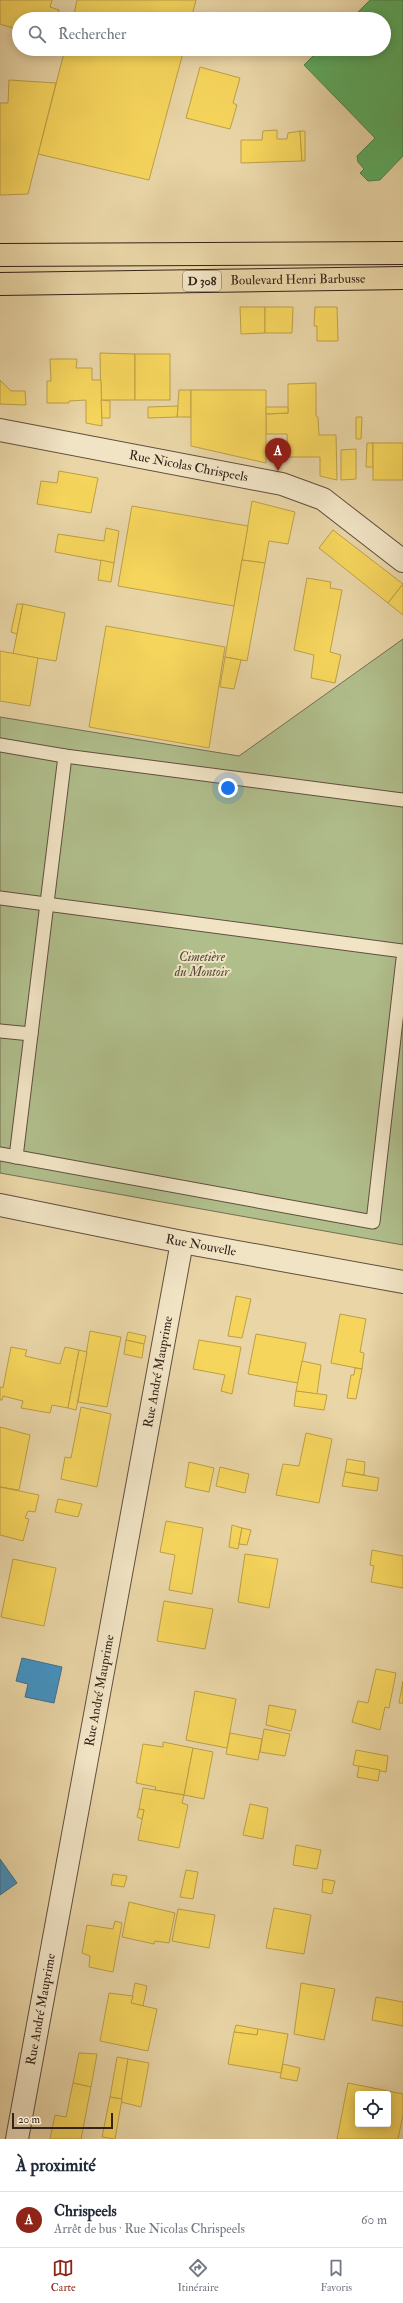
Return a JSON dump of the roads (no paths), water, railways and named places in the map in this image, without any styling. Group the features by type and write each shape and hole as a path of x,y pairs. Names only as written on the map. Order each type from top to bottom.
{"main road":[{"name":"Boulevard Henri Barbusse","path":"0,255 403,253"},
{"name":"Boulevard Henri Barbusse","path":"0,284 403,278"}],"street":[{"name":"Rue Nicolas Chrispeels","path":"0,430 282,484 323,499 403,561"},
{"name":"Rue Nouvelle","path":"0,1205 182,1242 403,1282"},
{"name":"Rue André Mauprime","path":"17,2139 182,1242"}],"lane":[{"path":"0,745 65,756 403,800"},
{"path":"16,1157 65,756"},
{"path":"0,898 403,950"},
{"path":"0,1154 373,1222 403,959"},
{"path":"0,1031 32,1034"}],"place":[{"name":"Chrispeels","path":"278,471"}],"park label":[{"name":"Cimetière du Montoir","path":"202,964"}]}
